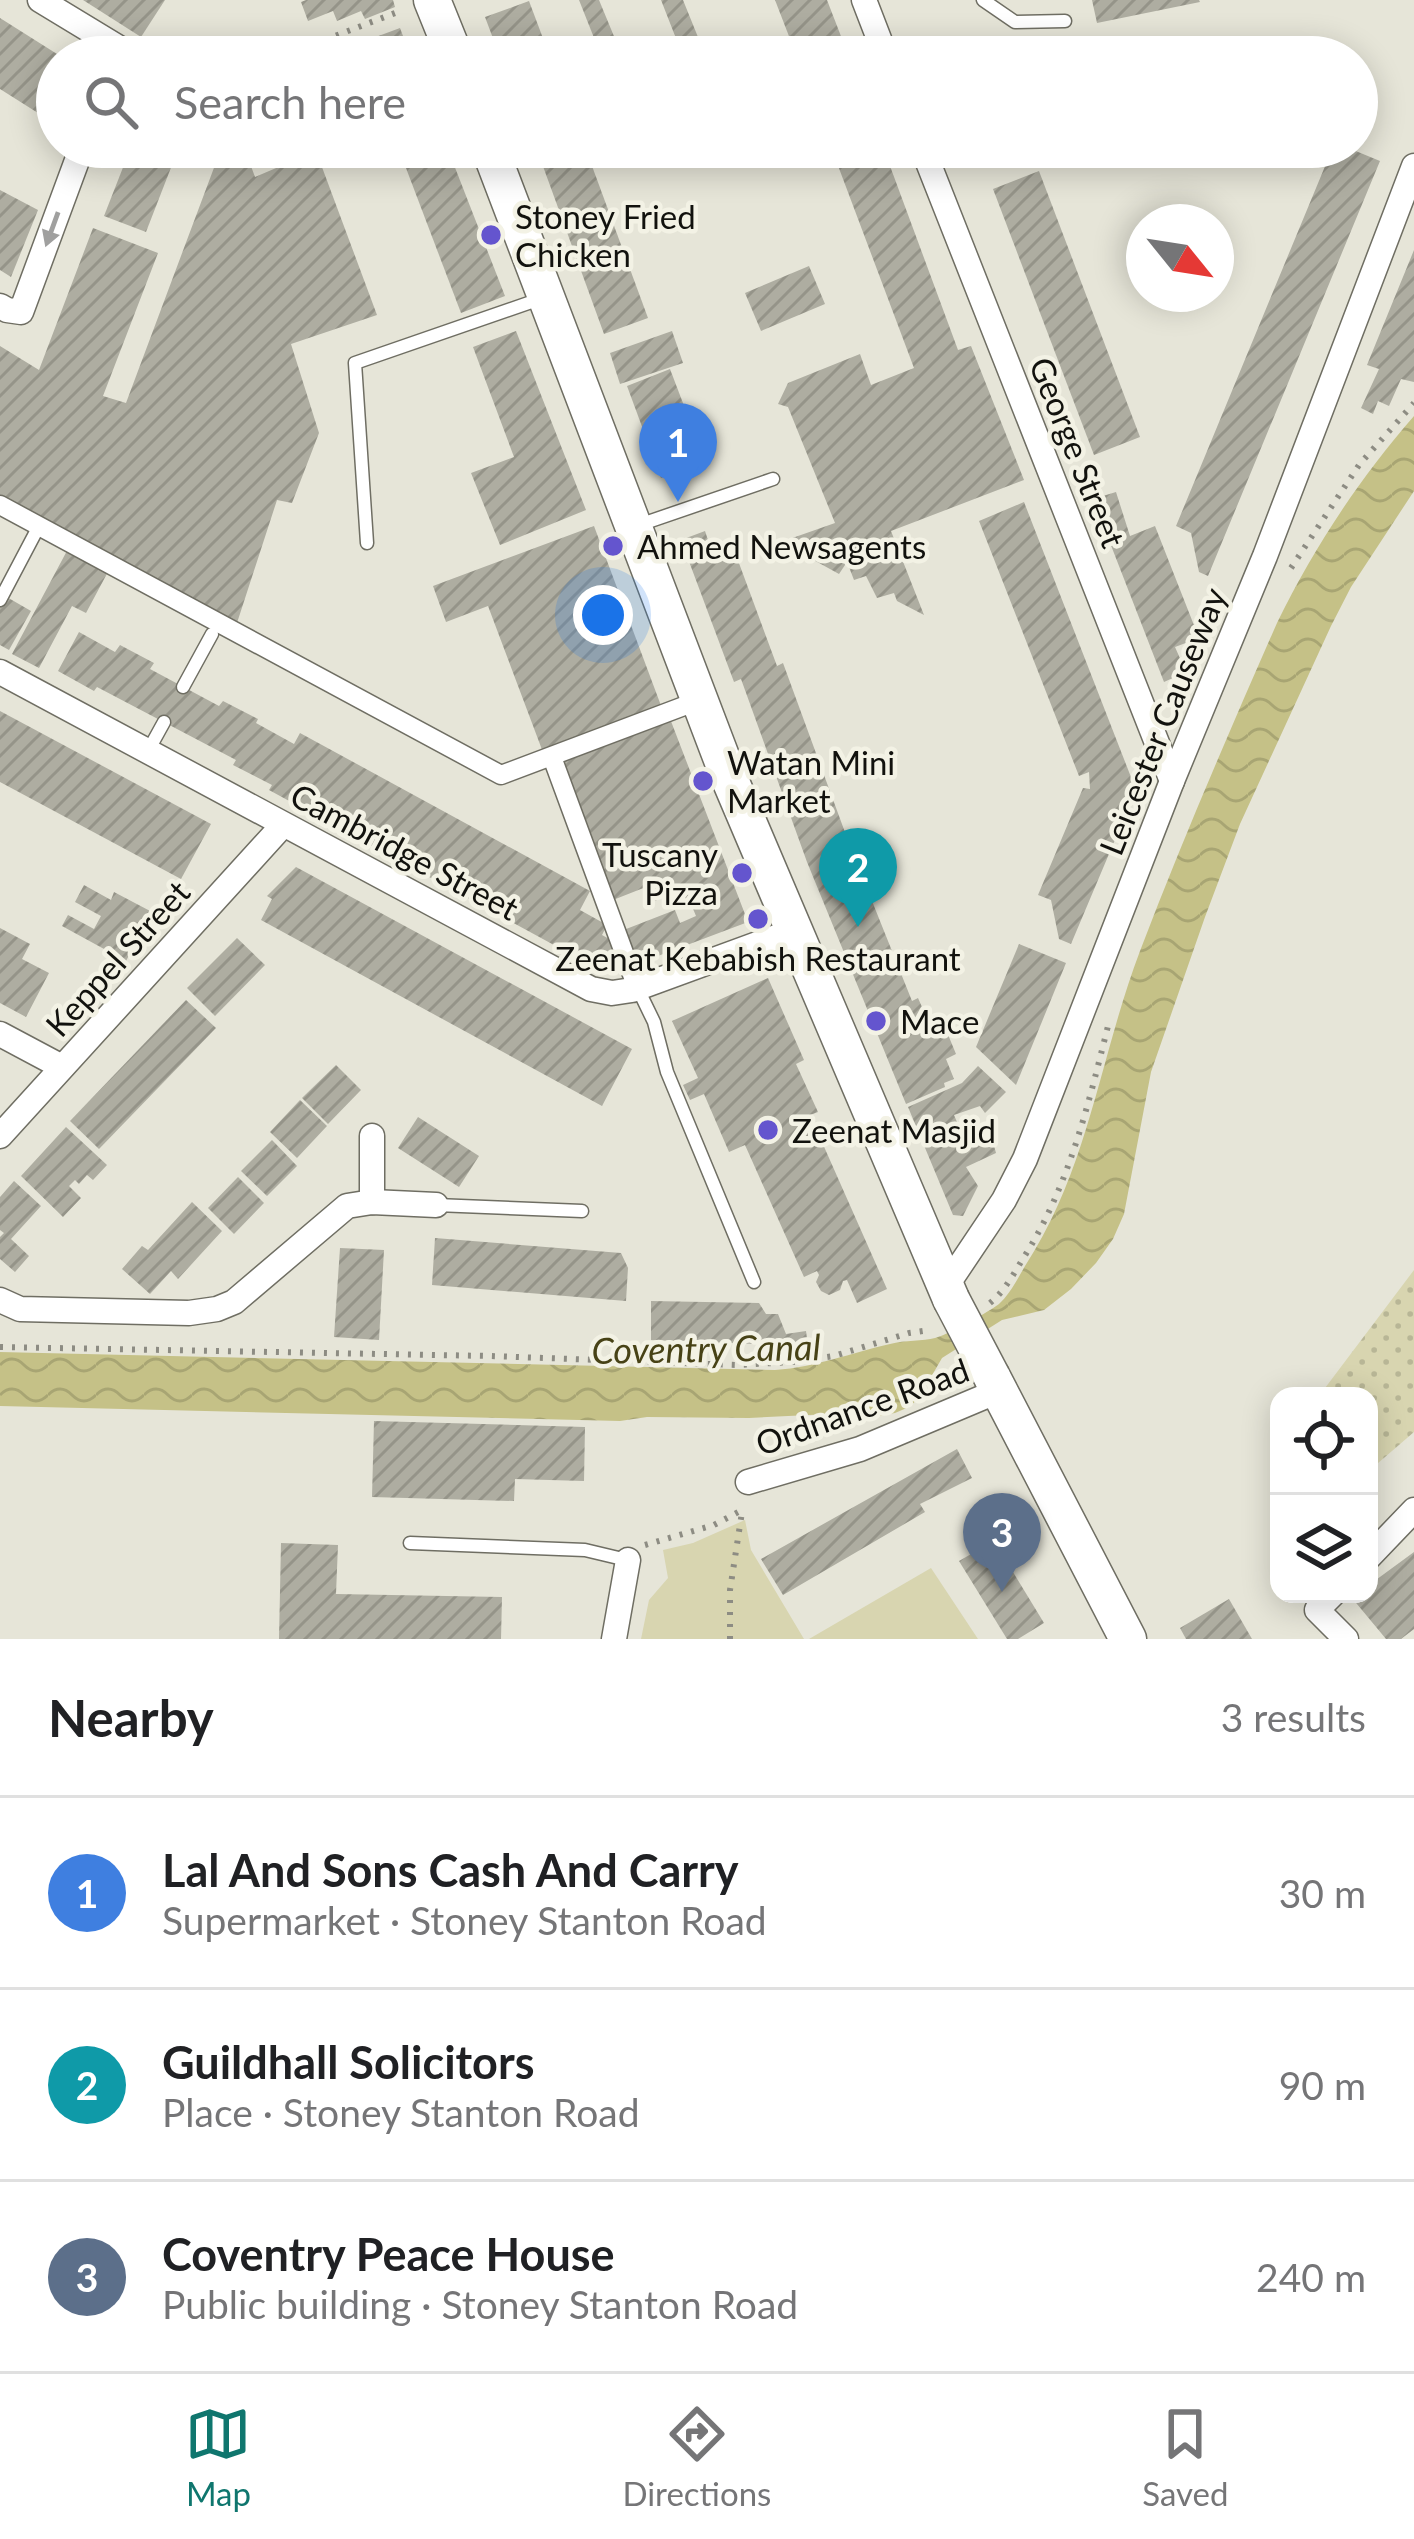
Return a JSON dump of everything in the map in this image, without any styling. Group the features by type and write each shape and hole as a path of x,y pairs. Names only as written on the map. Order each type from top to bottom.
{"main road":[{"path":"424,2 443,36"},
{"path":"497,168 793,931 956,1306 1128,1639"}],"street":[{"path":"40,0 95,36"},
{"path":"864,0 878,36"},
{"name":"Leicester Causeway","path":"956,1306 1023,1163 1265,556 1414,166"},
{"path":"10,308 73,168"},
{"name":"George Street","path":"930,168 1172,781"},
{"path":"0,505 501,775 700,700"},
{"name":"Cambridge Street","path":"0,672 591,989 612,993 637,988 793,931"},
{"path":"553,757 637,988"},
{"name":"Keppel Street","path":"0,1136 284,825"},
{"path":"0,1034 62,1067"},
{"path":"372,1136 372,1202"},
{"path":"0,1300 20,1309 189,1313 217,1309 252,1288 347,1206 372,1202 436,1205"},
{"name":"Ordnance Road","path":"748,1483 860,1449 995,1384"},
{"path":"1378,1548 1414,1510"},
{"path":"614,1639 628,1560"},
{"path":"1324,1603 1317,1610 1346,1639"}],"lane":[{"path":"983,0 1015,22 1065,21"},
{"path":"367,543 355,363 547,296"},
{"path":"634,527 773,479"},
{"path":"0,600 39,526"},
{"path":"183,686 212,634"},
{"path":"148,752 164,722"},
{"path":"637,988 754,1282"},
{"path":"436,1205 581,1211"},
{"path":"410,1543 585,1550 628,1560"}],"path":[{"path":"335,36 424,2"},
{"path":"1283,583 1359,465 1414,403"},
{"path":"0,1347 737,1365 834,1356 909,1333 956,1306 998,1296 1047,1218 1086,1117 1112,1014"},
{"path":"730,1639 730,1590 748,1483"},
{"path":"628,1560 630,1549 714,1526 742,1510"}],"shaded area":[{"path":"1414,1270 1414,1432 1378,1463 1378,1387 1326,1387"},
{"path":"745,1520 751,1550 804,1639 641,1639 649,1600 668,1578 663,1550 693,1543"},
{"path":"931,1568 978,1639 809,1639"}],"water":[{"path":"1414,416 1414,491 1351,587 1240,824 1151,1072 1124,1214 1113,1239 1071,1289 1044,1310 1002,1320 942,1358 909,1407 878,1416 620,1421 0,1406 0,1352 775,1370 935,1338 995,1307 1017,1281 1064,1191 1140,951 1277,623 1338,515"}],"building":[{"path":"83,0 165,0 139,36"},
{"path":"393,0 395,7 365,19 361,11 337,21 333,11 308,21 301,2"},
{"path":"579,0 599,0 614,36 593,36"},
{"path":"661,0 683,0 698,36 675,36"},
{"path":"775,0 827,0 841,36 789,36"},
{"path":"1092,0 1199,0 1200,2 1097,23"},
{"path":"529,1 542,36 492,36 485,17"},
{"path":"0,18 36,41 36,112 0,89"},
{"path":"400,28 403,36 378,36"},
{"path":"123,168 171,168 146,232 104,216"},
{"path":"214,168 252,168 255,177 276,168 322,168 377,315 291,344 319,433 292,503 277,500 236,626 0,497 0,346 39,370 93,228 158,253 103,396 126,403"},
{"path":"406,168 455,168 505,296 461,313"},
{"path":"544,168 593,168 648,318 604,334"},
{"path":"839,168 891,168 958,350 971,346 1024,480 891,531 924,615 897,601 894,593 877,598 866,576 854,580 847,562 839,574 781,542 835,523 788,407 778,404 788,383 860,354 871,385 914,368"},
{"path":"1324,168 1377,168 1208,576 1199,572 1191,533 1176,526"},
{"path":"1039,171 1140,437 1094,455 993,189"},
{"path":"0,190 38,210 11,277 0,270"},
{"path":"1414,250 1414,382 1401,379 1389,406 1378,401 1373,414 1361,408 1379,369 1367,365"},
{"path":"809,266 825,304 761,331 745,293"},
{"path":"516,331 586,510 500,545 471,473 514,457 473,347"},
{"path":"672,331 683,363 620,384 610,353"},
{"path":"670,369 705,461 661,478 627,386"},
{"path":"1116,492 1130,536 1155,526 1199,638 1175,647 1186,672 1164,682 1093,499"},
{"path":"1024,502 1136,790 1071,944 1059,939 1051,900 1038,895 1083,788 1090,789 1089,772 1079,776 979,521"},
{"path":"594,526 663,711 544,755 488,606 446,622 433,586"},
{"path":"705,531 713,555 733,547 777,666 783,663 912,1001 918,998 930,1025 942,1020 956,1054 946,1059 954,1079 906,1104 807,862 741,679 734,682 681,540"},
{"path":"69,547 110,568 86,613 72,606 39,668 12,654"},
{"path":"5,596 31,611 9,650 0,645 0,605"},
{"path":"79,632 115,652 120,645 154,663 150,669 219,706 223,701 258,719 256,723 294,744 300,733 590,891 580,910 607,925 602,935 613,941 623,965 611,971 598,969 269,790 272,785 233,765 236,760 58,671"},
{"path":"0,711 211,824 181,879 0,782"},
{"path":"669,716 748,922 634,965 621,931 675,910 680,923 696,916 689,899 680,902 676,893 652,902 646,887 613,900 557,760"},
{"path":"296,867 632,1049 602,1106 261,920 272,899 267,896"},
{"path":"84,885 111,900 114,892 152,912 126,961 62,926 68,915 94,929 101,916 75,902"},
{"path":"0,928 30,944 22,959 49,973 26,1017 0,1003"},
{"path":"237,938 265,965 215,1016 187,988"},
{"path":"1019,944 1066,963 1016,1085 976,1047"},
{"name":"Zeenat Masjid","path":"768,978 804,1060 796,1064 818,1112 810,1115 887,1289 857,1303 847,1280 829,1295 816,1282 817,1271 804,1277 745,1145 729,1152 704,1094 690,1100 683,1085 698,1078 672,1021"},
{"path":"186,1000 216,1028 99,1149 70,1121"},
{"path":"336,1065 361,1090 328,1124 302,1098"},
{"path":"978,1066 1006,1092 985,1113 980,1106 954,1115 966,1143 990,1131 996,1153 966,1167 978,1186 963,1216 953,1215 908,1107 962,1083"},
{"path":"300,1100 327,1126 297,1158 270,1132"},
{"path":"418,1117 479,1156 459,1187 398,1148"},
{"path":"66,1127 107,1165 93,1180 87,1175 69,1186 81,1198 63,1217 21,1176"},
{"path":"272,1140 297,1166 267,1196 241,1171"},
{"path":"238,1177 264,1203 234,1234 208,1208"},
{"path":"14,1181 41,1206 11,1239 29,1256 15,1272 0,1259 4,1233 0,1230 0,1197"},
{"path":"192,1202 222,1231 178,1279 171,1271 150,1294 122,1269 142,1246 148,1250"},
{"path":"435,1238 621,1253 628,1268 626,1301 432,1285"},
{"path":"340,1248 384,1250 379,1340 334,1337"},
{"path":"651,1301 759,1303 766,1314 778,1314 786,1334 806,1331 808,1346 651,1340"},
{"path":"374,1421 585,1427 584,1481 515,1479 514,1501 372,1497"},
{"path":"957,1449 972,1478 920,1504 925,1512 783,1595 761,1559"},
{"path":"994,1541 1044,1623 1018,1639 1007,1639 959,1561"},
{"path":"281,1543 338,1545 336,1594 502,1597 501,1639 279,1639"},
{"path":"1414,1552 1414,1629 1401,1639 1386,1639 1356,1603 1378,1603 1378,1578"},
{"path":"1229,1599 1252,1639 1186,1639 1180,1628"}],"place":[{"name":"Stoney Fried Chicken","path":"491,235"},
{"name":"Lal And Sons Cash And Carry","path":"678,502"},
{"name":"Ahmed Newsagents","path":"613,546"},
{"name":"Watan Mini Market","path":"703,781"},
{"name":"Tuscany Pizza","path":"742,873"},
{"name":"Zeenat Kebabish Restaurant","path":"758,919"},
{"name":"Guildhall Solicitors","path":"858,927"},
{"name":"Mace","path":"876,1021"},
{"name":"Zeenat Masjid","path":"768,1130"},
{"name":"Coventry Peace House","path":"1002,1592"}],"water label":[{"name":"Coventry Canal","path":"706,1348"}]}
